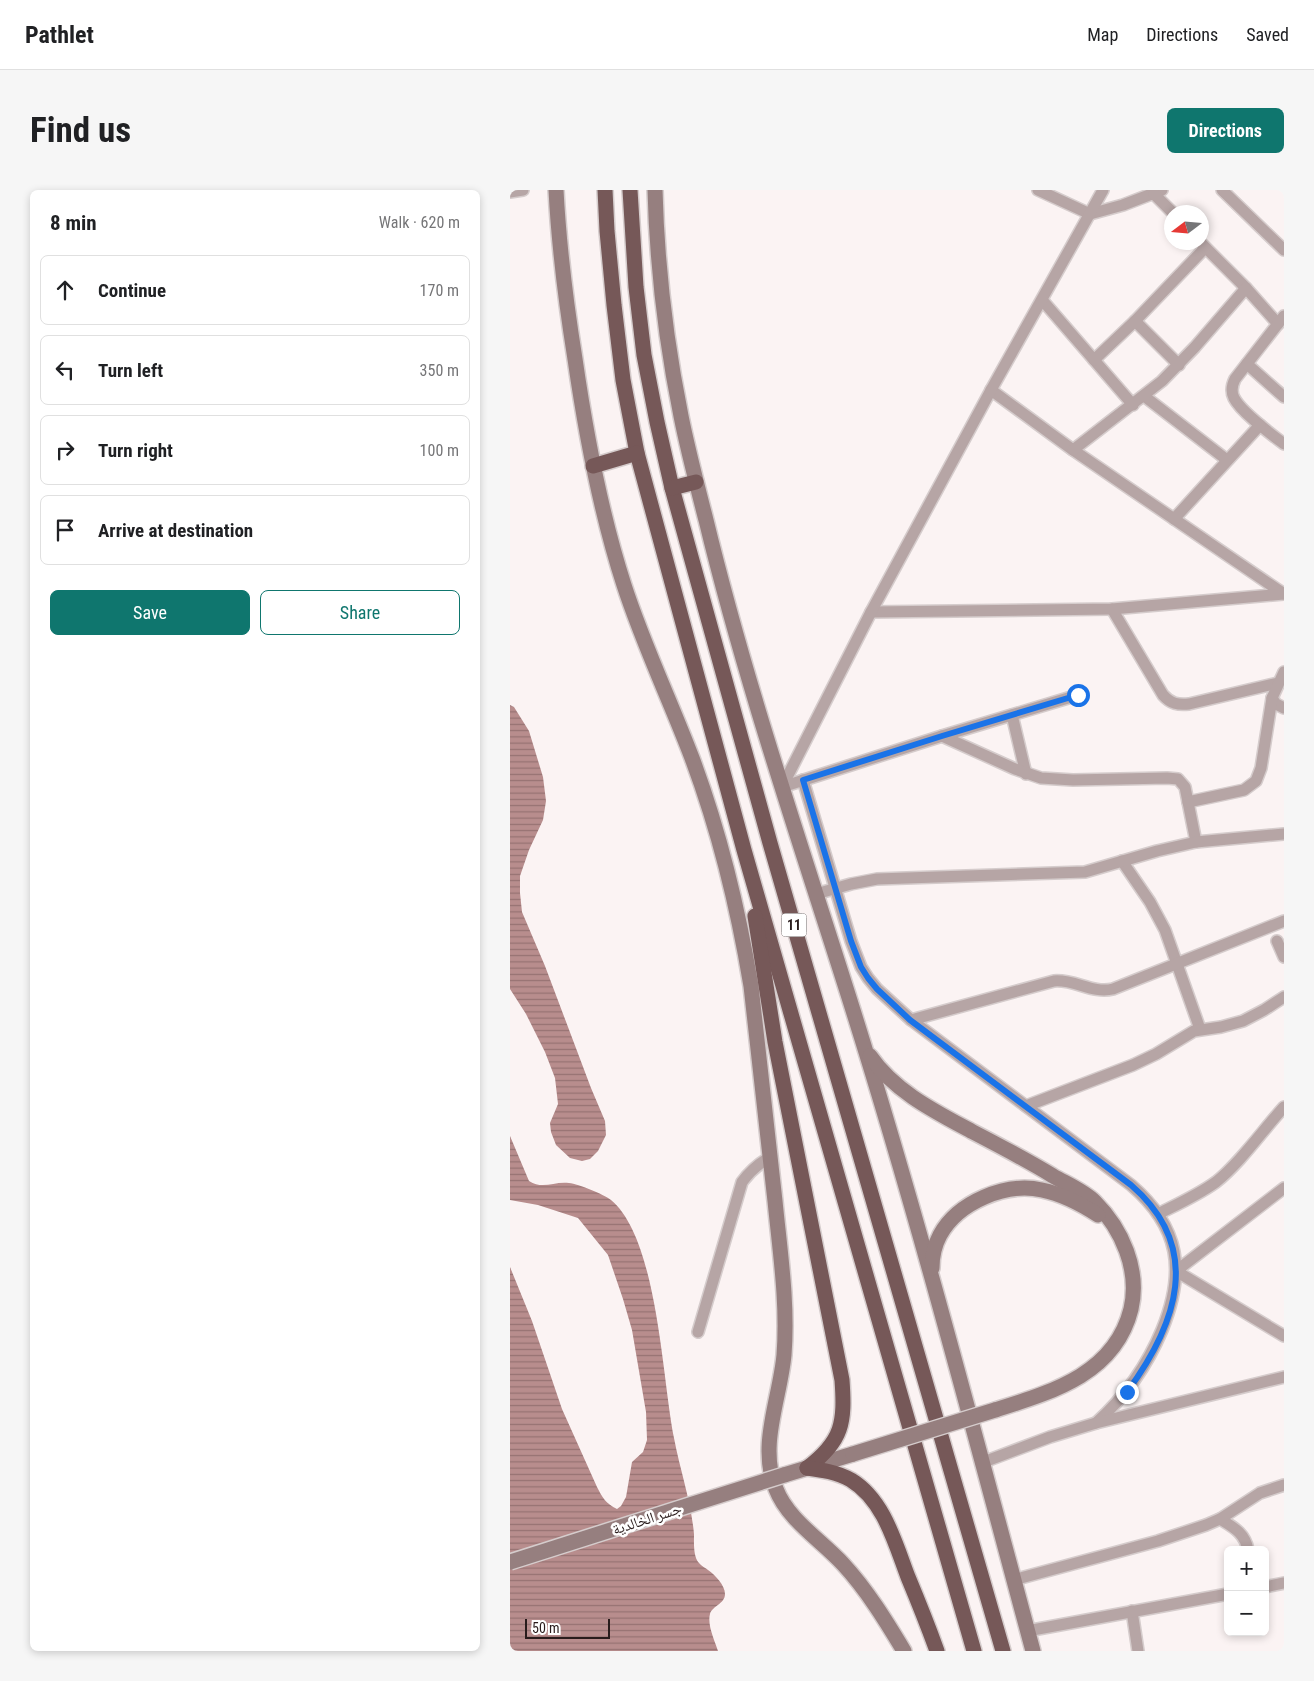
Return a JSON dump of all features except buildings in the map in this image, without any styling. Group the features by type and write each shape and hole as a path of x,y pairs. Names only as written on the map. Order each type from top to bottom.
{"highway":[{"name":"11","path":"605,190 616,324 623,380 637,453 744,850 974,1651"},
{"name":"11","path":"630,190 636,287 644,355 672,488 770,843 1003,1651"},
{"path":"593,466 637,453"},
{"path":"672,488 696,482"},
{"path":"770,843 744,850 775,1042 842,1380 843,1420 828,1450 807,1468"},
{"path":"807,1468 832,1472 850,1479 862,1488 886,1520 937,1651"}],"main road":[{"path":"556,190 558,230 567,309 593,466 613,549 633,614 692,757 722,847 743,940 751,986 785,1298 786,1327 782,1366 768,1451 772,1478 783,1502 791,1513 833,1554 860,1584 904,1651"},
{"path":"655,190 660,285 669,351 681,417 696,482 734,630 755,703 860,1034 931,1277 1033,1651"},
{"name":"جسر الخالدية","path":"510,1562 1056,1390 1091,1369 1108,1354 1119,1338 1128,1322 1133,1299 1133,1278 1123,1241 1094,1201 1031,1162 941,1114 908,1094 879,1069 869,1054 860,1034"},
{"path":"931,1277 933,1252 940,1234 952,1219 971,1204 993,1193 1017,1188 1041,1189 1064,1196 1082,1205 1113,1226"}],"street":[{"path":"510,192 523,190"},
{"path":"1038,190 1090,214 1123,205 1158,192 1167,205"},
{"path":"782,786 871,612 1103,190"},
{"path":"1222,190 1284,250"},
{"path":"1094,360 1135,321 1199,250"},
{"path":"1208,250 1281,320 1233,383 1232,392 1238,404 1284,444"},
{"path":"1073,450 1133,405 1179,365 1246,288"},
{"path":"1043,300 1133,405"},
{"path":"1135,321 1179,365"},
{"path":"1246,364 1284,397"},
{"path":"992,390 1073,450 1284,594"},
{"path":"1144,396 1227,460"},
{"path":"1174,519 1260,425"},
{"path":"871,612 1112,609 1284,594"},
{"path":"1112,609 1163,695 1172,703 1189,704 1278,683"},
{"path":"1188,802 1244,790 1256,781 1261,768 1272,698 1284,672"},
{"path":"782,786 1078,695"},
{"path":"1272,698 1276,704 1284,708"},
{"path":"1012,715 1026,774"},
{"path":"942,736 1026,774 1057,780 1172,778 1182,782 1185,787 1196,842"},
{"path":"803,780 851,941 861,967 877,989 910,1020 1131,1185 1158,1214 1172,1241 1176,1286 1168,1316 1151,1355 1127,1392 1096,1423"},
{"path":"816,894 877,879 1085,872 1196,842 1284,834"},
{"path":"1122,861 1158,916 1178,964 1200,1029"},
{"path":"910,1020 1054,982 1073,982 1101,991 1113,990 1284,921"},
{"path":"1277,941 1284,957"},
{"path":"1026,1106 1133,1065 1200,1029 1221,1027 1243,1021 1284,997"},
{"path":"1158,1214 1197,1194 1217,1181 1232,1167 1284,1106"},
{"path":"698,1332 742,1182 759,1163 770,1157"},
{"path":"1176,1271 1284,1188"},
{"path":"1176,1271 1284,1336"},
{"path":"981,1463 1059,1434 1096,1423 1284,1377"},
{"path":"1013,1580 1158,1541 1206,1525 1220,1519 1260,1493 1284,1484"},
{"path":"1220,1519 1241,1534 1246,1540 1247,1546"},
{"path":"1269,1586 1284,1583"},
{"path":"1027,1631 1224,1595"},
{"path":"1132,1611 1138,1651"}],"shaded area":[{"path":"510,705 514,707 529,731 543,777 546,801 543,820 529,850 520,876 522,912 605,1121 606,1135 598,1151 590,1159 582,1161 570,1158 556,1145 550,1123 558,1104 555,1078 545,1052 526,1014 510,989"},
{"path":"510,1136 529,1181 539,1185 573,1184 611,1200 627,1219 639,1245 656,1312 674,1438 693,1522 694,1549 697,1560 719,1580 725,1591 723,1600 711,1611 709,1618 710,1628 718,1651 510,1651 510,1267 532,1321 562,1409 599,1491 607,1502 617,1509 626,1497 632,1462 643,1452 647,1440 646,1412 632,1330 608,1255 578,1218 538,1205 510,1200"}],"route":[{"path":"1078,695 803,780 851,941 861,967 868,978 910,1020 1131,1185 1150,1204 1166,1227 1172,1241 1175,1256 1176,1286 1168,1316 1151,1355 1127,1392"}]}
